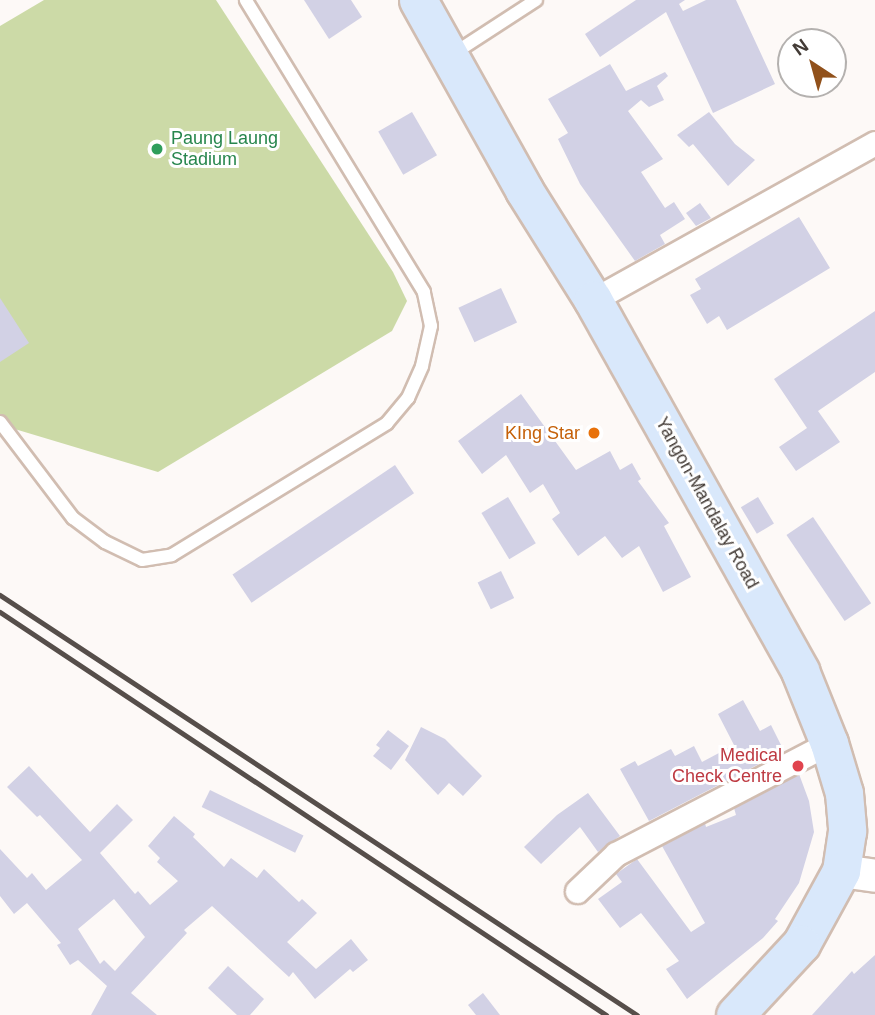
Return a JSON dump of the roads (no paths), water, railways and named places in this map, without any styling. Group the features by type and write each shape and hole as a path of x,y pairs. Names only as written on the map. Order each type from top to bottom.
{"main road":[{"name":"Yangon-Mandalay Road","path":"418,0 524,190 593,300 800,671 829,743 844,793 847,831 858,874 801,944 735,1015"}],"street":[{"path":"593,300 875,143"},
{"path":"577,891 616,854 648,836 715,806 829,743"}],"lane":[{"path":"0,422 72,518 105,542 142,560 172,555 387,423 408,398 422,366 431,326 424,292 246,0"},
{"path":"449,57 536,0"}],"railway":[{"path":"0,595 637,1015"},
{"path":"0,612 606,1015"}],"place":[{"name":"Paung Laung Stadium","path":"157,149"},
{"name":"KIng Star","path":"594,433"},
{"name":"Medical Check Centre","path":"798,766"}]}
